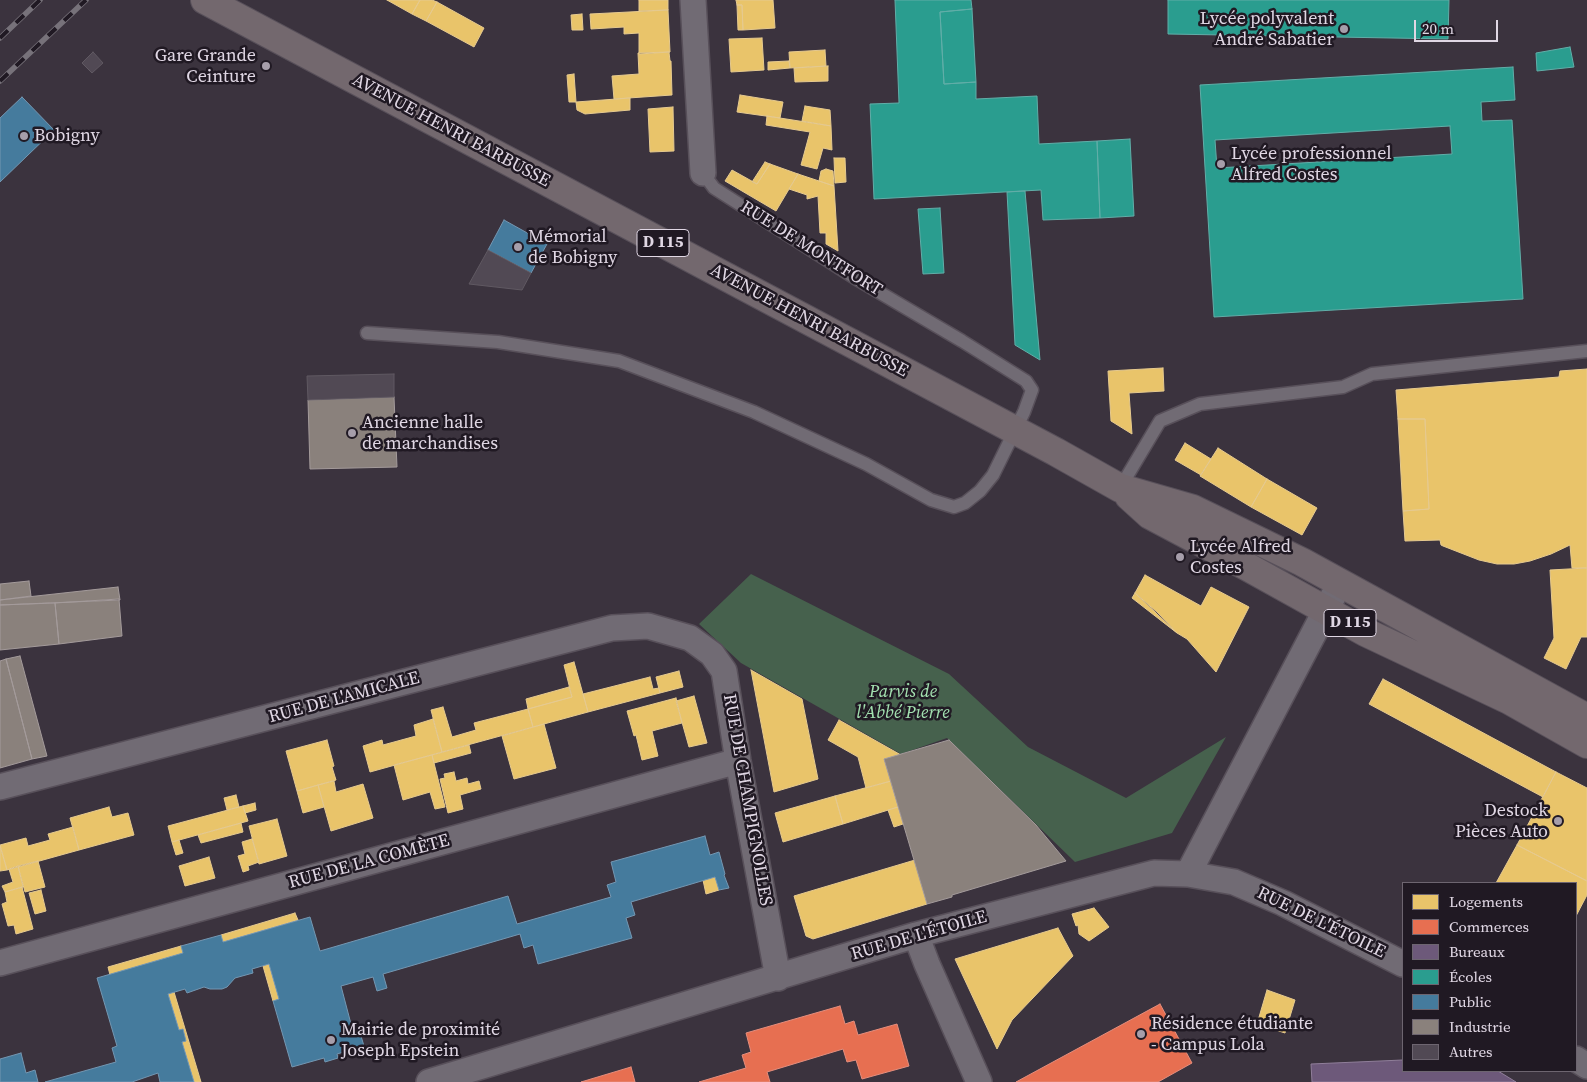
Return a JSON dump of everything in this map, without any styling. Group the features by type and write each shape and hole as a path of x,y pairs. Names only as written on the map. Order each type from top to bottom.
{"main road":[{"name":"AVENUE HENRI BARBUSSE","path":"205,0 1120,488 1193,509 1302,562 1587,718"},
{"name":"AVENUE HENRI BARBUSSE","path":"1120,488 1150,515 1365,632 1508,700 1587,744"}],"street":[{"name":"RUE DE MONTFORT","path":"693,0 703,173"},
{"path":"1188,874 1340,583"},
{"name":"RUE DE L'AMICALE","path":"0,787 612,628 648,626 690,638"},
{"name":"RUE DE CHAMPIGNOLLES","path":"690,638 712,654 724,671 738,761 778,978"},
{"name":"RUE DE LA COMÈTE","path":"0,963 738,761"},
{"name":"RUE DE L'ÉTOILE","path":"429,1082 916,935 1154,873 1188,874 1234,882 1283,904 1402,964"},
{"path":"916,935 979,1082"}],"lane":[{"name":"RUE DE MONTFORT","path":"703,173 714,188 855,278 962,341 1026,382 1032,390 1024,412 1014,430"},
{"path":"367,332 498,342 619,361 754,412 866,464 931,500 954,507 965,503 980,491 993,475 1014,430"},
{"path":"1120,488 1160,421 1200,404 1343,387 1372,374 1587,351"}],"green space":[{"name":"Parvis de l'Abbé Pierre","path":"751,574 949,674 1028,747 1126,798 1226,737 1172,833 1075,862 947,738 901,754 741,663 699,624"}],"building: Logements":[{"path":"387,0 420,0 412,14"},
{"path":"420,0 437,2 426,21 412,14"},
{"path":"639,0 668,0 668,10 639,11"},
{"path":"736,0 773,0 775,28 743,30 742,5 737,5"},
{"path":"437,2 484,28 474,47 426,21"},
{"path":"737,5 742,5 743,30 738,30"},
{"path":"668,10 670,52 639,54 639,33 624,34 624,27 591,29 590,14"},
{"path":"582,14 583,30 572,30 571,15"},
{"path":"762,38 764,70 731,72 729,39"},
{"path":"825,50 826,66 790,68 789,52"},
{"path":"669,52 672,95 614,99 612,76 639,74 638,53"},
{"path":"789,61 790,68 768,70 768,62"},
{"path":"828,66 828,81 795,82 794,68"},
{"path":"574,74 576,102 569,102 567,75"},
{"path":"740,95 783,102 780,118 737,112"},
{"path":"630,98 630,110 585,114 577,110 576,102"},
{"path":"805,106 830,110 831,126 802,121"},
{"path":"673,107 674,151 650,152 648,109"},
{"path":"767,116 831,126 832,150 823,148 817,169 801,165 810,132 766,125"},
{"path":"834,158 845,158 846,182 835,183"},
{"path":"765,162 770,164 757,184 752,182"},
{"path":"770,164 798,174 776,211 725,181 732,170 757,184"},
{"path":"826,169 833,171 834,186 819,181 821,171"},
{"path":"798,174 834,186 838,251 826,244 826,233 820,233 818,196 807,199 807,195 789,189"},
{"path":"1163,368 1164,391 1129,393 1132,434 1111,421 1108,371"},
{"path":"1587,369 1587,568 1572,568 1570,545 1530,561 1514,564 1497,564 1479,560 1443,546 1440,540 1405,541 1403,511 1429,509 1425,419 1398,419 1396,390 1559,377 1560,371"},
{"path":"1398,419 1425,419 1429,509 1403,511"},
{"path":"1185,443 1211,459 1201,475 1175,460"},
{"path":"1218,448 1267,479 1251,507 1200,476"},
{"path":"1267,479 1317,508 1302,535 1251,507"},
{"path":"1587,568 1587,637 1581,637 1566,669 1544,658 1554,638 1550,570"},
{"path":"1145,575 1201,606 1211,587 1249,607 1216,672 1187,639 1177,633 1135,593"},
{"path":"1135,593 1158,613 1177,633 1132,598"},
{"path":"574,662 588,712 533,727 528,709 572,697 564,665"},
{"path":"751,670 802,699 818,779 774,792"},
{"path":"679,671 683,687 660,693 656,677"},
{"path":"650,677 653,689 659,688 660,693 588,712 583,694"},
{"path":"1383,679 1556,772 1543,797 1369,704"},
{"path":"569,687 572,697 528,709 526,699"},
{"path":"694,696 707,743 689,747 676,701"},
{"path":"676,698 682,723 652,731 658,756 642,760 636,735 634,736 627,711"},
{"path":"443,707 452,737 476,730 474,723 528,709 533,727 442,752 431,710"},
{"path":"433,719 442,752 370,772 363,746 382,740 383,745 416,736 414,725"},
{"path":"839,720 901,755 884,759 891,781 866,788 858,757 828,740"},
{"path":"544,724 556,768 514,779 502,736"},
{"path":"327,740 336,780 297,791 286,751"},
{"path":"469,745 471,753 434,763 432,755"},
{"path":"432,755 445,807 435,809 430,792 403,800 394,765"},
{"path":"454,772 456,781 467,778 468,784 479,781 481,789 460,795 463,809 448,813 440,779 445,778 444,774"},
{"name":"Destock Pièces Auto","path":"1556,772 1587,788 1587,881 1517,845"},
{"path":"334,781 336,792 363,784 373,818 331,831 318,785"},
{"path":"891,781 898,807 843,824 835,796"},
{"path":"318,785 324,807 303,813 297,791"},
{"path":"236,795 239,807 227,810 224,798"},
{"path":"835,796 843,824 783,842 775,813"},
{"path":"255,803 256,810 245,813 243,806"},
{"path":"243,806 248,821 172,842 168,826"},
{"path":"109,807 112,817 128,813 134,835 79,850 70,818"},
{"path":"898,807 903,824 894,827 888,810"},
{"path":"277,819 287,856 259,864 249,826"},
{"path":"241,823 243,832 201,843 198,835"},
{"path":"73,827 79,850 7,870 0,845 26,838 28,846 50,840 48,834"},
{"path":"252,839 259,862 248,866 249,870 243,872 238,856 245,854 242,842"},
{"path":"179,840 183,853 176,855 172,842"},
{"path":"1517,845 1587,881 1587,895 1577,914 1577,882 1497,882"},
{"path":"0,846 7,870 0,871"},
{"path":"209,857 215,878 185,886 179,866"},
{"path":"915,860 927,904 813,939 806,936 794,896"},
{"path":"38,861 45,887 25,892 18,866"},
{"path":"18,866 23,887 5,892 2,886 13,882 9,869"},
{"path":"715,877 719,890 706,894 703,880"},
{"path":"22,887 33,929 16,934 14,925 8,926 2,904 7,902 5,892"},
{"path":"41,890 46,911 35,914 29,893"},
{"path":"1094,908 1109,927 1089,941 1079,934 1078,925 1076,926 1072,914"},
{"path":"295,913 298,920 223,942 221,935"},
{"path":"1058,928 1073,956 1012,1020 997,1049 955,959"},
{"path":"181,946 183,953 110,975 108,967"},
{"path":"269,964 279,999 273,1001 263,966"},
{"path":"1267,990 1295,1000 1285,1033 1257,1024"},
{"path":"174,992 201,1082 194,1082 182,1042 186,1041 183,1029 179,1030 168,994"}],"building: Commerces":[{"name":"Résidence étudiante - Campus Lola","path":"1160,1004 1192,1063 1158,1082 1016,1082"},
{"path":"840,1006 845,1024 854,1021 858,1035 897,1024 909,1066 862,1079 856,1060 847,1062 843,1049 767,1072 770,1082 699,1082 746,1068 742,1055 751,1052 746,1033"},
{"path":"631,1067 635,1082 581,1082"}],"building: Bureaux":[{"path":"1402,1060 1402,1072 1500,1072 1516,1082 1312,1082 1311,1064"}],"building: Écoles":[{"path":"895,0 971,0 972,9 940,12 944,84 976,82 976,99 1037,96 1039,144 1097,141 1100,218 1043,220 1041,190 874,199 870,104 899,103"},
{"path":"1168,0 1449,0 1448,39 1168,34"},
{"path":"972,9 976,82 944,84 940,12"},
{"path":"1570,47 1574,67 1537,71 1536,53"},
{"path":"1513,67 1515,100 1481,102 1482,121 1512,120 1523,299 1214,317 1200,85","holes":["1450,126 1452,154 1217,168 1215,140"]},
{"path":"1130,139 1134,216 1100,218 1097,141"},
{"path":"1025,191 1040,360 1015,345 1007,192"},
{"path":"940,208 944,273 923,274 918,209"}],"building: Public":[{"name":"Bobigny","path":"22,97 54,130 0,182 0,118"},
{"name":"Mémorial de Bobigny","path":"504,220 547,244 531,273 488,250"},
{"path":"705,836 710,855 719,852 729,888 719,890 715,877 631,902 635,915 626,918 632,938 538,964 533,945 524,948 520,934 383,974 387,988 377,991 373,977 341,986 351,1024 357,1023 364,1046 337,1054 338,1058 325,1062 324,1058 292,1067 273,1001 279,999 269,964 252,969 253,973 235,978 227,987 222,989 204,987 187,993 185,989 168,994 179,1030 183,1029 186,1041 182,1042 194,1082 160,1082 158,1073 132,1082 45,1082 116,1062 112,1048 117,1046 97,978 183,953 181,946 221,935 223,942 310,917 320,951 508,896 517,924 611,897 607,885 616,882 611,862"},
{"path":"21,1053 26,1073 35,1070 38,1082 0,1082 0,1059"}],"building: Industrie":[{"name":"Ancienne halle de marchandises","path":"394,397 397,467 310,469 308,400"},
{"path":"29,581 31,596 0,600 0,584"},
{"path":"118,587 120,600 0,605 0,600"},
{"path":"119,599 122,636 59,644 55,603"},
{"path":"55,603 59,644 0,650 0,605"},
{"path":"20,656 47,756 32,759 6,659"},
{"path":"6,659 32,759 0,768 0,661"},
{"path":"949,740 1036,825 1066,861 927,904 884,759"}],"building: Autres":[{"path":"93,52 103,63 92,73 82,63"},
{"path":"488,250 531,273 522,290 469,284"},
{"path":"394,374 394,397 308,400 307,376"}],"railway":[{"path":"0,38 40,0"},
{"path":"0,81 86,0"}],"place":[{"name":"Lycée polyvalent André Sabatier","path":"1344,29"},
{"name":"Gare Grande Ceinture","path":"266,66"},
{"name":"Bobigny","path":"24,136"},
{"name":"Lycée professionnel Alfred Costes","path":"1221,164"},
{"name":"Mémorial de Bobigny","path":"518,247"},
{"name":"Ancienne halle de marchandises","path":"352,433"},
{"name":"Lycée Alfred Costes","path":"1180,557"},
{"name":"Destock Pièces Auto","path":"1558,821"},
{"name":"Résidence étudiante - Campus Lola","path":"1141,1034"},
{"name":"Mairie de proximité Joseph Epstein","path":"331,1040"}]}
